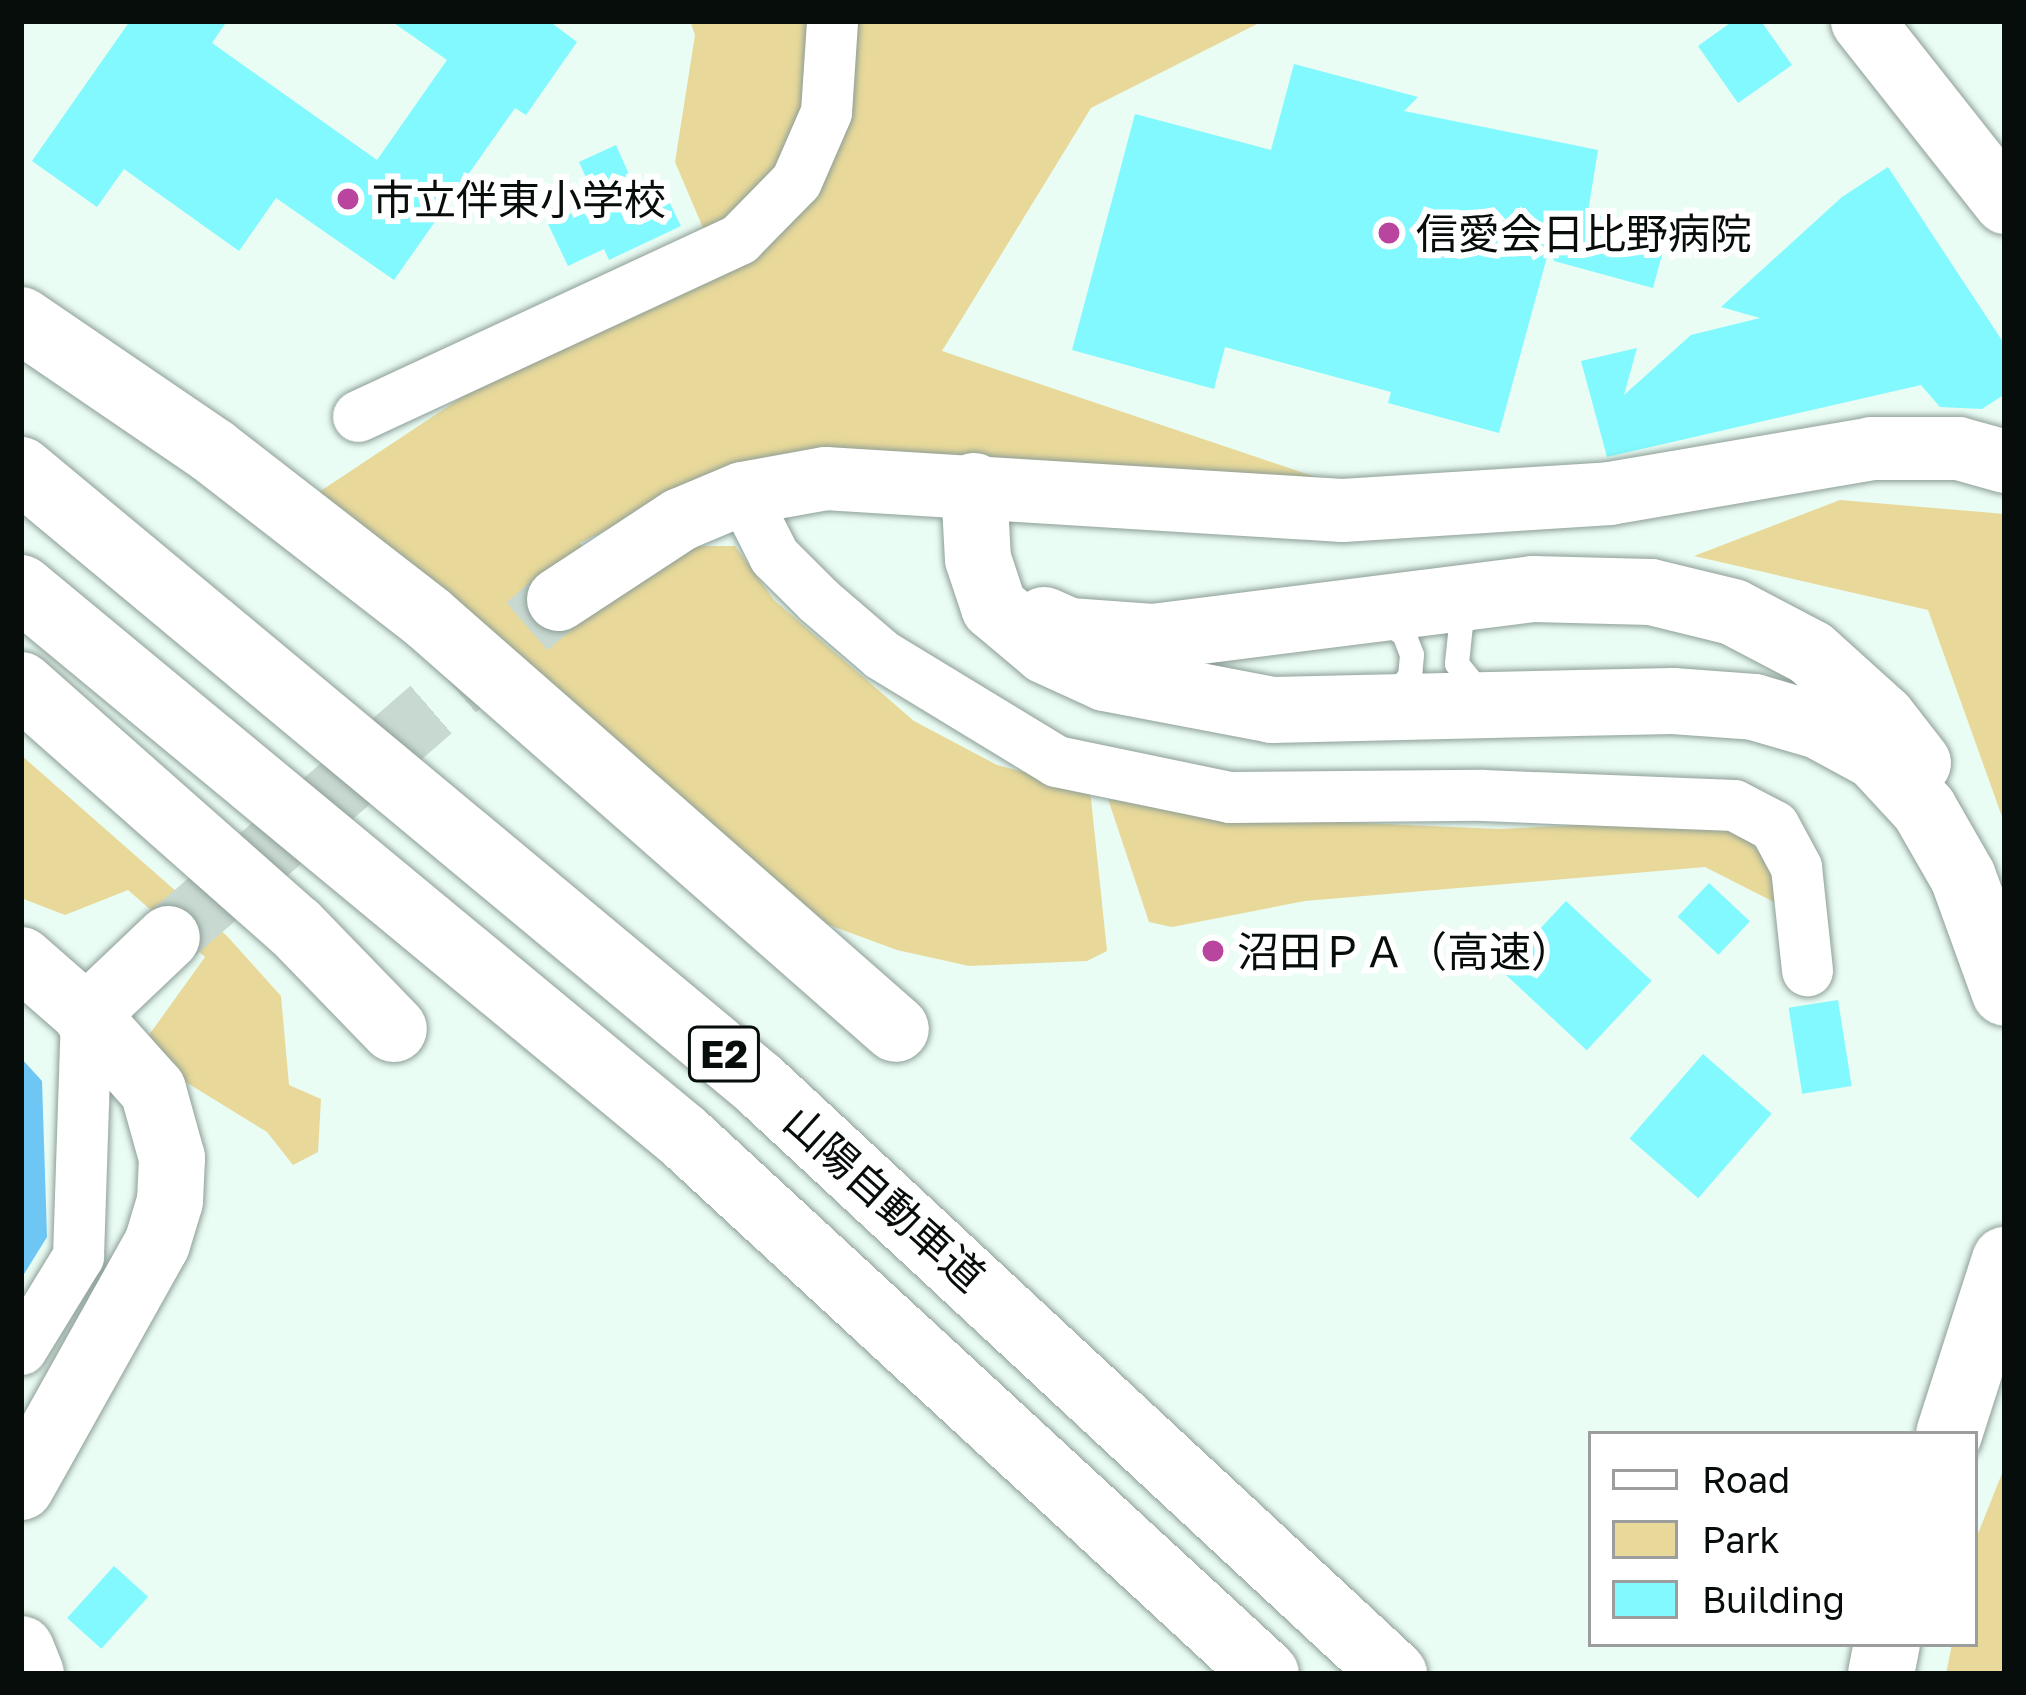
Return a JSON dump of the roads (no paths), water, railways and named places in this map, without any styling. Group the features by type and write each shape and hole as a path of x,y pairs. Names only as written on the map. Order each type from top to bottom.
{"highway":[{"path":"21,320 213,451 427,617 896,1029"},
{"name":"山陽自動車道","path":"21,470 758,1084 1394,1674"},
{"path":"974,486 986,560 998,580 1029,611 1069,631 1153,637 1495,594 1612,588 1691,599 1811,653 1883,718 1966,836 2005,926"},
{"path":"974,486 983,581 994,607 1046,651 1105,678 1219,705 1375,711 1505,705 1754,707 1819,726 1876,757 1945,842 2005,993"},
{"name":"E2","path":"21,588 683,1136 1266,1674"},
{"path":"21,685 295,927 394,1029"},
{"path":"21,1436 150,1205 145,1110 86,1015"},
{"path":"21,1487 157,1244 170,1201 172,1158 153,1090 86,1015"},
{"path":"1950,1431 2005,1260"},
{"path":"1970,1431 2005,1332"},
{"path":"21,1649 31,1674"}],"street":[{"path":"358,416 739,239 796,181 826,112 832,21"},
{"path":"1862,21 2005,202"},
{"path":"558,599 618,553 742,494 825,478 1342,510 1458,507 1609,493 1871,448 1958,448 2005,460"},
{"path":"742,494 775,556 818,600 883,655 1056,761 1230,797 1483,795 1734,806 1774,826 1796,867 1807,970"},
{"path":"21,1348 78,1256 86,1015 168,938"},
{"path":"21,958 86,1015"}],"lane":[{"path":"1495,594 1461,625 1457,664 1481,694 1505,705"},
{"path":"1365,611 1404,634 1412,655 1410,676 1375,711"}],"water":[{"path":"21,1058 42,1081 47,1237 21,1279"}],"tunnel":[{"path":"168,937 558,599"}],"place":[{"name":"市立伴東小学校","path":"348,199"},
{"name":"信愛会日比野病院","path":"1389,233"},
{"name":"沼田ＰＡ（高速）","path":"1213,951"}]}
